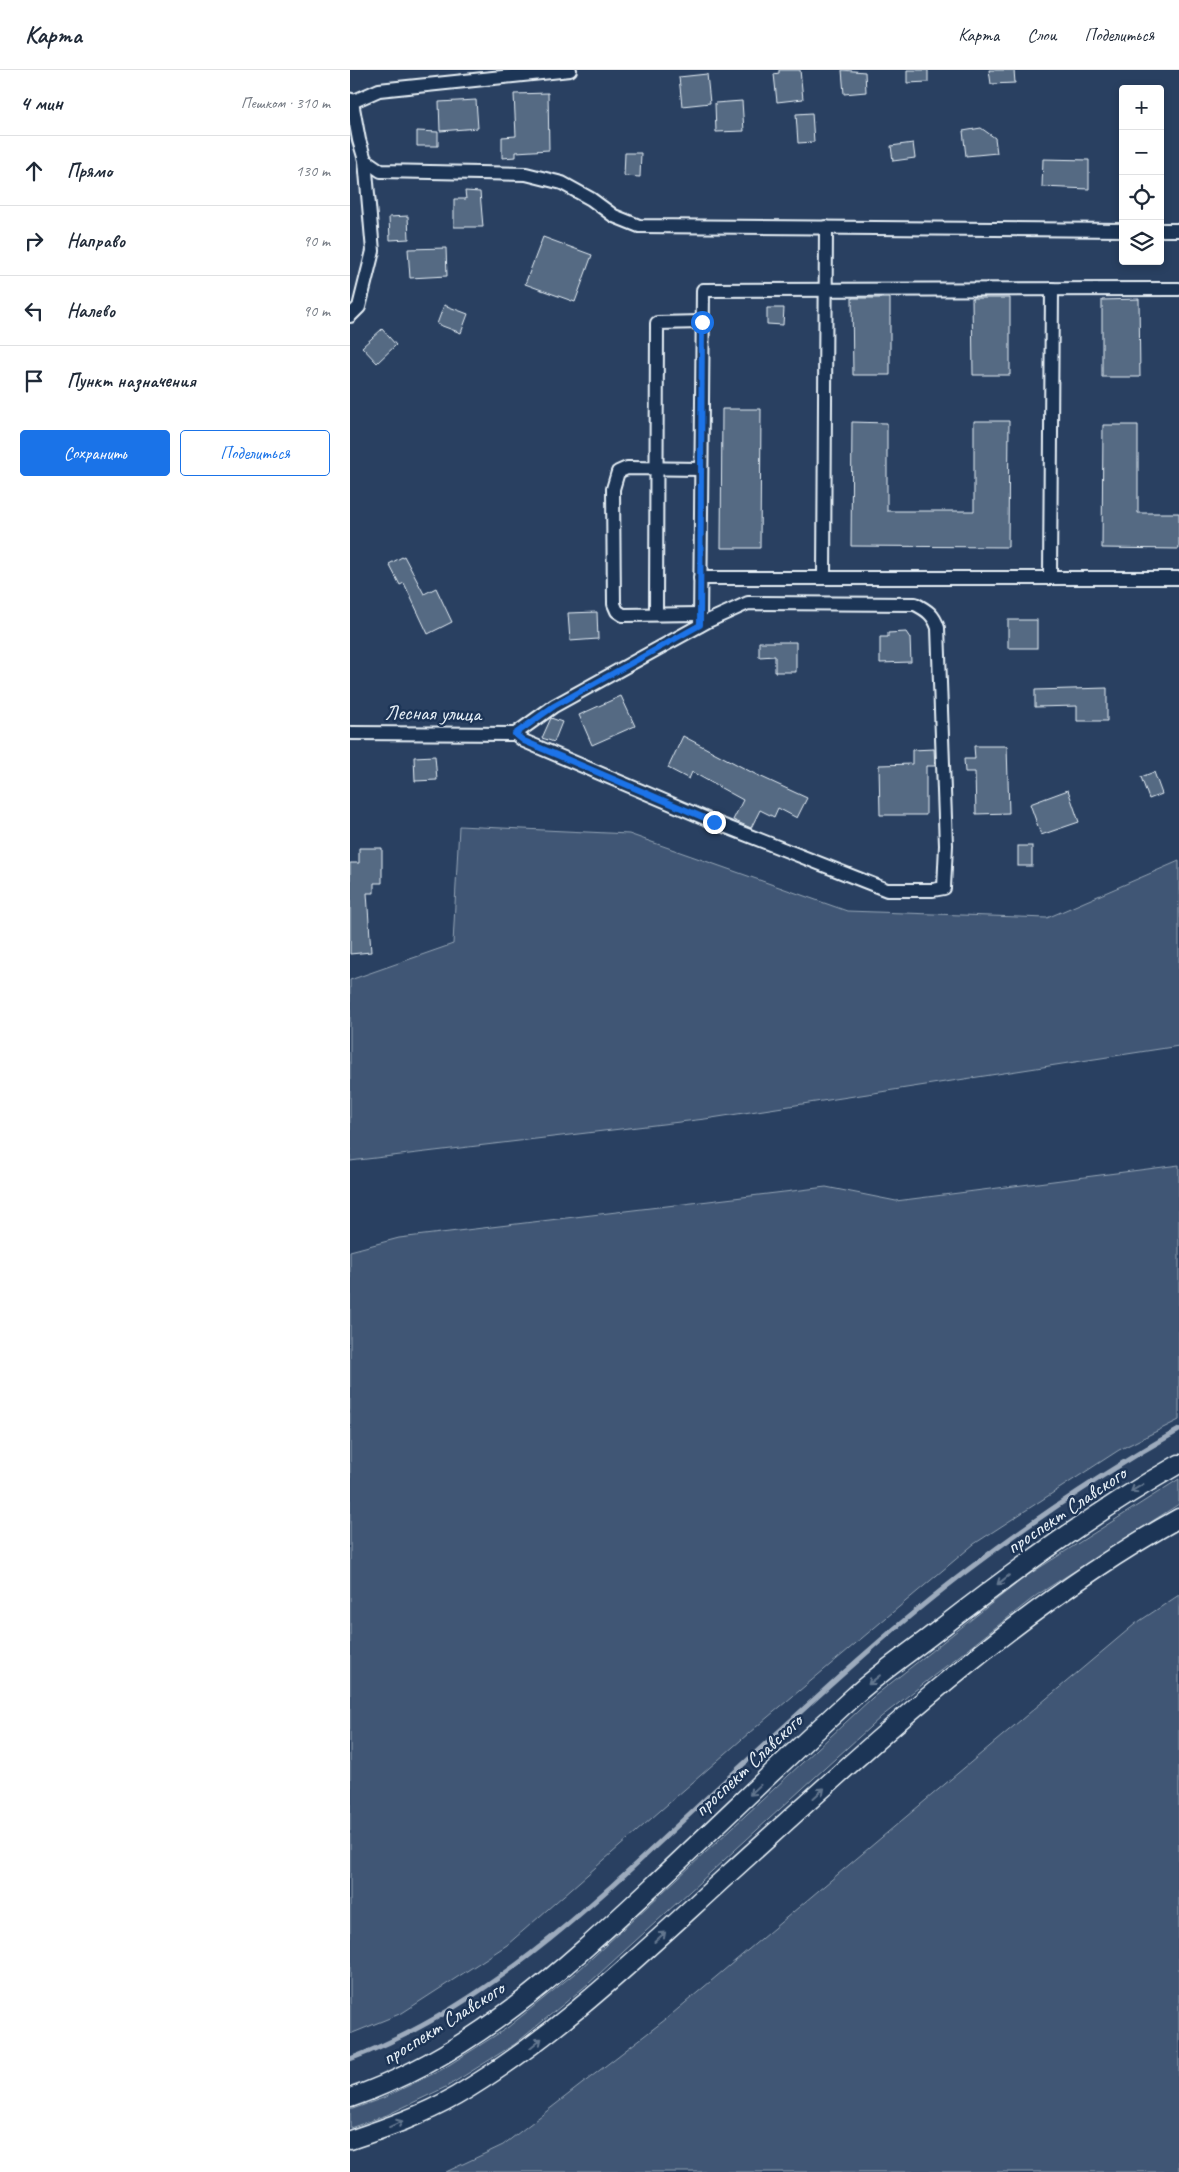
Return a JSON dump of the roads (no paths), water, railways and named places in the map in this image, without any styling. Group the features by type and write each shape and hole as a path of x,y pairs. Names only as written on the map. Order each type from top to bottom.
{"main road":[{"name":"проспект Славского","path":"350,2098 379,2088 430,2062 502,2016 568,1966 856,1694 1010,1574 1134,1490 1179,1464"},
{"path":"350,2140 391,2127 454,2097 520,2056 597,1994 888,1730 1044,1605 1179,1518"}],"street":[{"path":"350,316 359,307 373,252 365,160 358,140 351,101 379,90 570,70"},
{"path":"365,160 380,171 526,174 562,183 591,198 614,216 639,226 1119,230"},
{"path":"824,578 828,288 826,227"},
{"path":"1164,230 1179,230"},
{"path":"700,620 703,290 828,288 1179,289"},
{"path":"1050,577 1052,289"},
{"path":"656,614 657,323 702,322"},
{"path":"700,620 656,614 623,615 617,611 614,604 612,498 614,480 618,472 627,468 701,469"},
{"path":"700,578 1179,578"},
{"path":"748,603 915,604 926,609 935,618 938,628 946,844 944,888 933,890 887,890 714,822 524,741 515,734 554,706 700,620 748,603"},
{"name":"Лесная улица","path":"350,733 515,734"}],"waterway":[{"path":"350,2059 408,2033 462,2002 514,1967 611,1887 830,1685 940,1591 1071,1496 1179,1430"}]}
